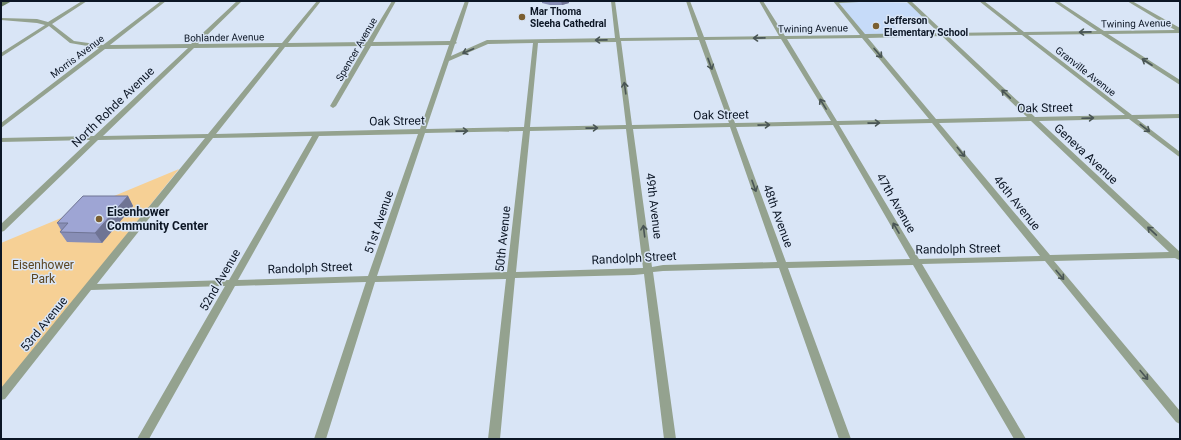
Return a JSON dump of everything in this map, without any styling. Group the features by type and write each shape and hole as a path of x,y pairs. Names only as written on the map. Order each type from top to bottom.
{"main road":[{"path":"1,5 8,1"}],"street":[{"path":"1,55 85,1"},
{"name":"Morris Avenue","path":"1,126 164,1"},
{"name":"North Rohde Avenue","path":"1,228 240,1"},
{"name":"53rd Avenue","path":"1,396 210,135 320,1"},
{"name":"Spencer Avenue","path":"333,106 394,1"},
{"name":"51st Avenue","path":"320,439 372,278 449,59 467,1"},
{"name":"49th Avenue","path":"613,1 631,127 670,439"},
{"name":"48th Avenue","path":"688,1 845,439"},
{"name":"47th Avenue","path":"761,1 835,123 1020,439"},
{"path":"836,2 859,1"},
{"name":"Geneva Avenue","path":"908,1 1179,256"},
{"name":"Granville Avenue","path":"981,1 1180,155"},
{"path":"1055,1 1180,83"},
{"path":"1129,1 1180,31"},
{"name":"46th Avenue","path":"836,2 1180,419"},
{"name":"Bohlander Avenue","path":"1,18 36,21 49,24 72,42 104,47 454,43"},
{"name":"Twining Avenue","path":"449,59 486,42 1180,31"},
{"name":"50th Avenue","path":"494,439 528,129 536,41"},
{"name":"Oak Street","path":"1,140 1180,116"},
{"name":"52nd Avenue","path":"144,439 318,133"},
{"name":"Randolph Street","path":"89,286 634,272 648,270 783,265 1179,256"}],"shaded area":[{"name":"Jefferson Elementary School","path":"836,1 908,3 923,17 887,18 902,35 865,36"}],"green space":[{"name":"Eisenhower Park","path":"179,169 1,392 1,243"}],"building":[{"path":"83,196 128,196 95,233 60,232 68,223 57,223"}],"place":[{"name":"Mar Thoma Sleeha Cathedral","path":"522,17"},
{"name":"Jefferson Elementary School","path":"876,26"},
{"name":"Eisenhower Community Center","path":"99,219"}]}
